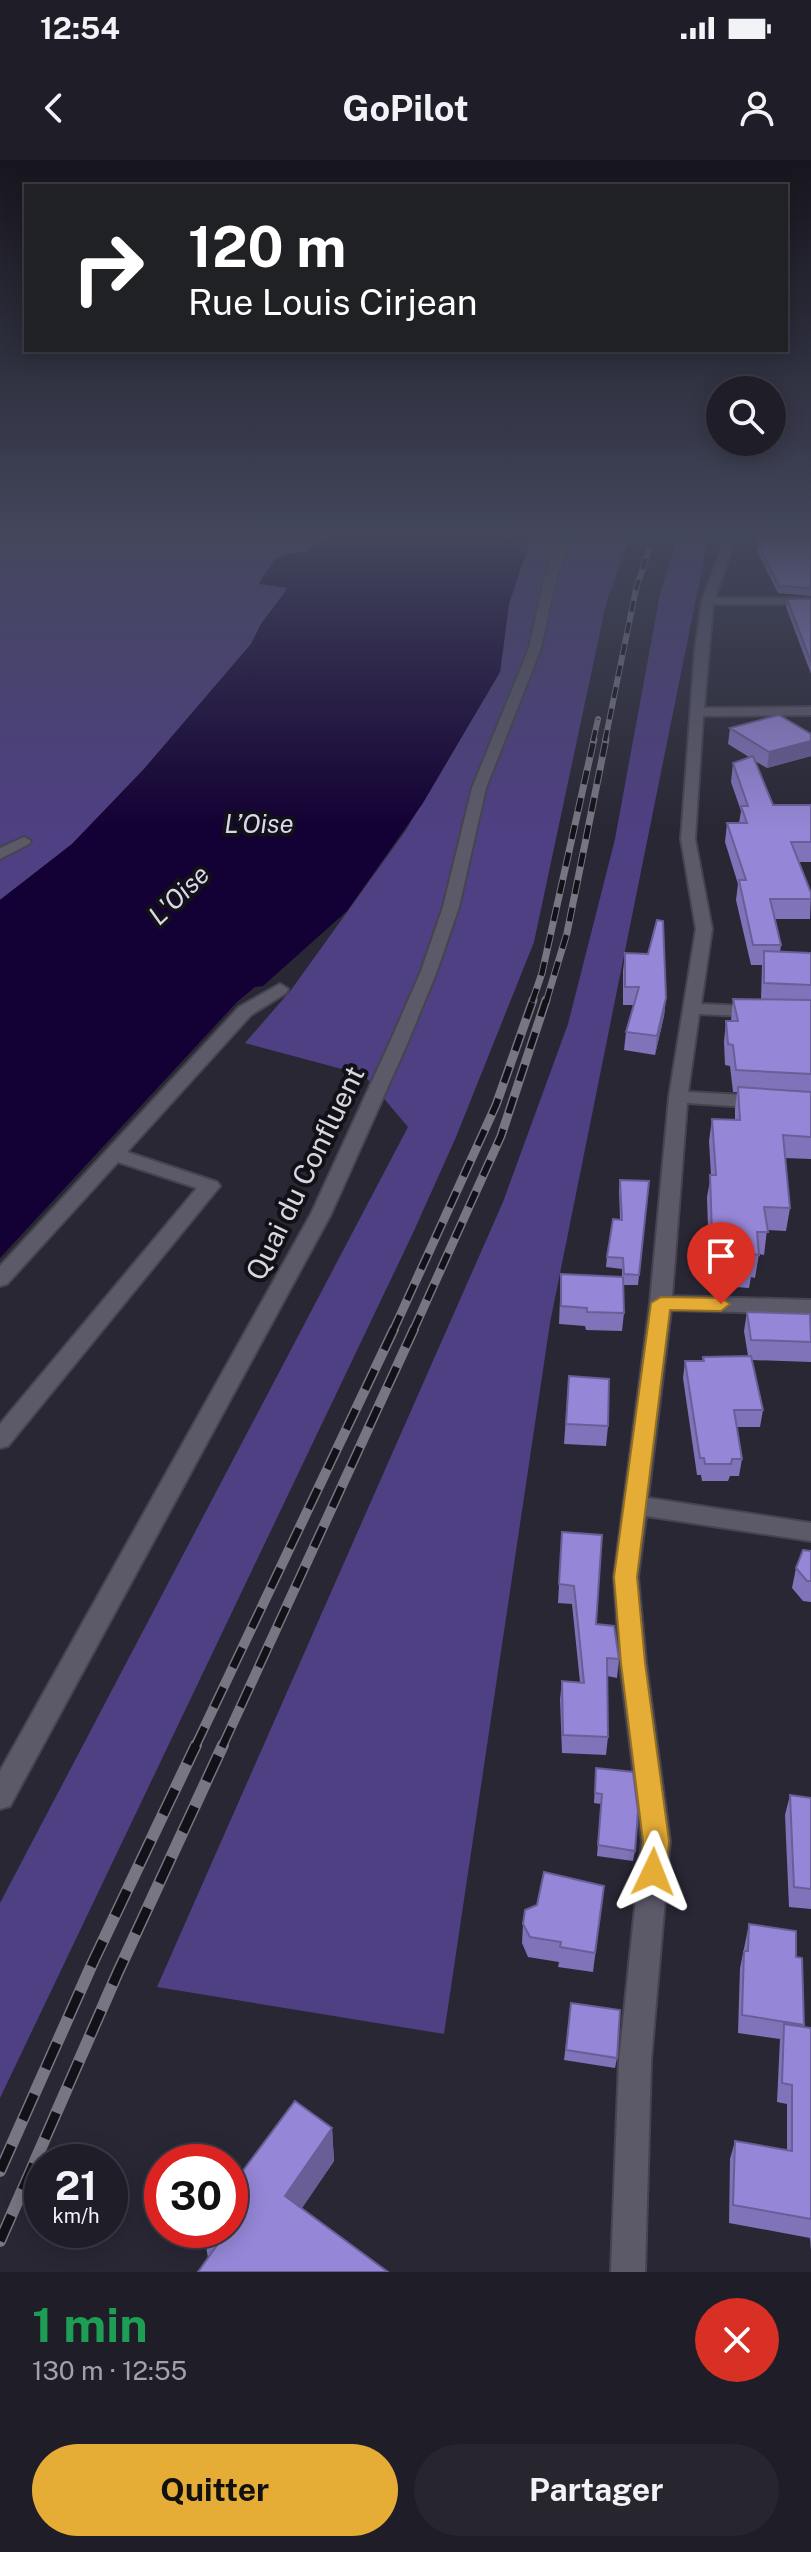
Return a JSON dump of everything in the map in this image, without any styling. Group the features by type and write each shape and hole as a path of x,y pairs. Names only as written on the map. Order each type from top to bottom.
{"street":[{"name":"Quai du Confluent","path":"0,1797 321,1214 434,958 451,907 479,788 538,633"},
{"path":"628,2272 635,2060 656,1841 633,1663 626,1577 661,1303 678,1097 704,929 688,839 705,633"},
{"path":"696,712 811,711"},
{"path":"0,854 24,841"},
{"path":"0,1279 245,1011 280,989"},
{"path":"693,1009 811,1014"},
{"path":"678,1097 811,1105"},
{"path":"0,1440 210,1186 114,1154"},
{"path":"661,1303 811,1307"},
{"path":"635,1505 811,1532"}],"shaded area":[{"path":"0,633 257,633 251,644 144,769 72,844 0,900"},
{"path":"505,633 600,633 534,942 456,1137 413,1233 0,2098 0,1903 408,1127 364,1075 245,1043 291,990 406,830 500,672"},
{"path":"653,633 689,633 550,1323 444,2034 157,1987 503,1202 568,1024 615,839"}],"water":[{"name":"L’Oise","path":"257,633 505,633 500,672 423,803 347,911 263,986 255,987 237,1002 0,1258 0,900 72,844 144,769 251,644"}],"building":[{"path":"800,633 811,633 811,662"},
{"path":"779,715 811,734 811,741 769,752 730,728"},
{"path":"753,756 773,805 811,805 811,842 791,842 811,899 770,899 781,945 753,945 739,880 746,880 727,823 747,823 741,806 748,806 733,763"},
{"path":"657,920 663,921 666,998 657,1036 626,1032 639,987 625,987 625,953 648,954"},
{"path":"764,951 811,953 811,985 764,983"},
{"path":"733,999 811,1000 811,1074 736,1070 733,1045 728,1044 726,1021 738,1021"},
{"path":"738,1087 811,1092 811,1137 783,1135 790,1208 764,1207 768,1232 757,1232 759,1255 752,1254 753,1265 713,1263 710,1175 716,1175 712,1119 740,1120"},
{"path":"620,1180 649,1181 639,1275 624,1274 623,1258 607,1257 613,1219 622,1220"},
{"path":"561,1274 623,1277 624,1313 587,1312 587,1308 561,1306"},
{"path":"747,1312 810,1314 811,1342 751,1340"},
{"path":"751,1356 763,1410 734,1410 742,1459 732,1459 731,1464 705,1464 704,1458 700,1458 685,1361 704,1361 703,1357"},
{"path":"569,1376 609,1379 608,1426 566,1424"},
{"path":"562,1532 602,1535 596,1624 614,1626 619,1659 607,1658 608,1737 563,1735 562,1681 584,1683 574,1586 559,1584"},
{"path":"803,1550 811,1551 811,1581 807,1581 796,1568"},
{"path":"596,1768 633,1772 638,1811 635,1851 598,1845 602,1794 595,1793"},
{"path":"790,1795 811,1798 811,1889 794,1887"},
{"path":"544,1872 604,1886 595,1953 560,1947 561,1942 530,1937 523,1924 525,1910 537,1905"},
{"path":"749,1924 796,1931 796,1957 802,1958 804,2025 742,2015 744,1951 748,1951"},
{"path":"571,2003 620,2010 617,2058 566,2050"},
{"path":"784,2024 811,2028 811,2219 733,2205 735,2141 792,2151 792,2085 782,2083"},
{"path":"295,2101 332,2128 285,2196 388,2272 198,2272 215,2248 248,2248 248,2164"}],"railway":[{"path":"605,741 627,633"},
{"path":"593,741 598,719"},
{"path":"532,1002 542,973 594,739"},
{"path":"546,1002 567,933 606,739"},
{"path":"393,1331 496,1105 533,1000"},
{"path":"413,1331 501,1136 546,1000"},
{"path":"195,1747 394,1329"},
{"path":"222,1747 414,1329"},
{"path":"0,2171 93,1962 196,1745"},
{"path":"0,2241 118,1972 223,1745"}],"route":[{"path":"653,1872 656,1841 633,1663 626,1577 661,1303 721,1304"}],"water label":[{"name":"L'Oise","path":"179,895"}]}
